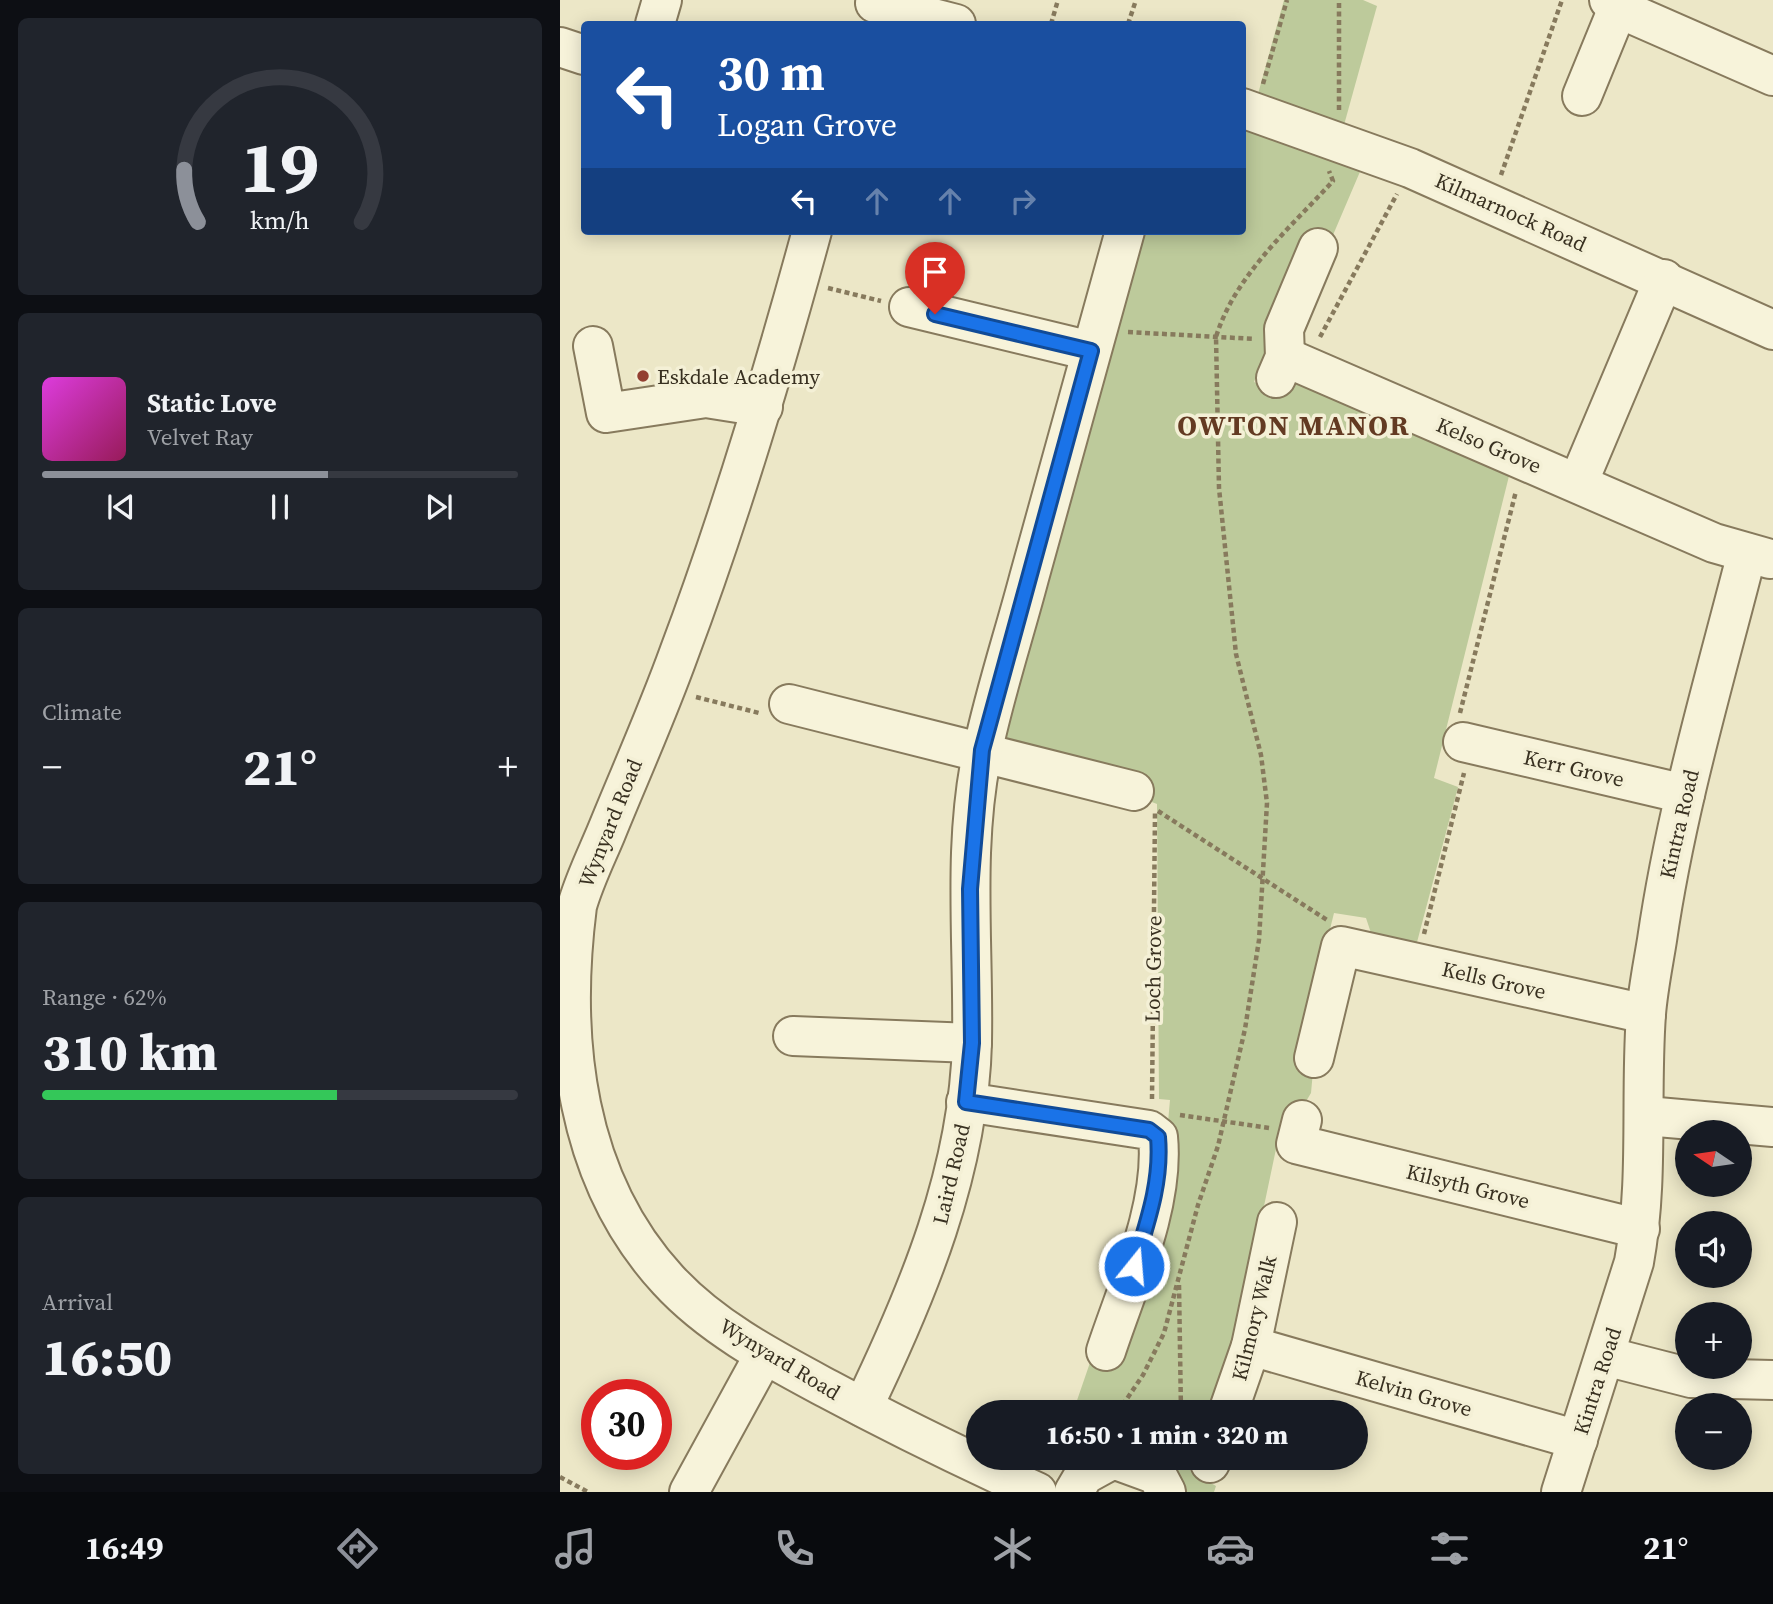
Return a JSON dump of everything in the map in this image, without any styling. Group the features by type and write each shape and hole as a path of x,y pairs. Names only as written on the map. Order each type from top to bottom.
{"street":[{"path":"656,21 662,0"},
{"path":"1582,96 1613,4 1773,76"},
{"path":"874,9 940,21"},
{"path":"560,47 581,54"},
{"name":"Kilmarnock Road","path":"1248,110 1410,168 1664,279 1773,330"},
{"name":"Wynyard Road","path":"811,235 762,407 665,689 578,903 567,950 562,997 562,1041 569,1090 571,1146 597,1177 619,1218 670,1282 706,1315 764,1355 1037,1492"},
{"name":"Laird Road","path":"863,1407 902,1326 938,1230 955,1166 966,1102 972,1043 969,912 972,841 982,750 1124,235"},
{"path":"1291,354 1284,329 1318,248"},
{"path":"1578,483 1664,279"},
{"path":"909,307 1094,341"},
{"path":"593,346 606,413 706,398 762,407"},
{"name":"Kelso Grove","path":"1291,354 1578,483"},
{"name":"Kintra Road","path":"1561,1492 1634,1262 1640,1229 1646,1116 1646,1014 1664,894 1685,794 1760,556 1714,543 1578,483"},
{"path":"788,707 982,750 1079,763 1144,800"},
{"name":"Kerr Grove","path":"1467,743 1685,794"},
{"path":"1314,1058 1343,938"},
{"name":"Kells Grove","path":"1343,938 1417,962 1646,1014"},
{"path":"793,1037 972,1043"},
{"path":"966,1102 1150,1121 1158,1137 1160,1158 1137,1291 1106,1351"},
{"path":"1646,1116 1773,1127"},
{"name":"Kilsyth Grove","path":"1297,1140 1640,1229"},
{"name":"Kilmory Walk","path":"1232,1400 1251,1346 1277,1222"},
{"name":"Kelvin Grove","path":"1251,1346 1578,1440"},
{"path":"689,1492 764,1355"},
{"path":"1605,1356 1691,1378 1773,1380"},
{"path":"1074,1492 1084,1475 1113,1460 1157,1475 1166,1492"}],"path":[{"path":"1052,21 1058,0"},
{"path":"1129,21 1136,0"},
{"path":"1248,110 1287,0"},
{"path":"1126,1400 1143,1375 1164,1333 1223,1121 1245,1029 1259,940 1267,803 1261,755 1236,654 1219,488 1216,337 1223,315 1256,266 1332,181 1324,157 1339,112 1339,0"},
{"path":"1500,176 1562,0"},
{"path":"1094,341 1216,337 1291,354 1403,184"},
{"path":"798,281 909,307"},
{"path":"1417,962 1467,743 1460,709 1524,460"},
{"path":"665,689 788,707"},
{"path":"1144,800 1264,880 1343,938"},
{"name":"Loch Grove","path":"1144,800 1150,1121"},
{"path":"1150,1121 1223,1121 1297,1140"},
{"path":"1179,1278 1181,1400"},
{"path":"560,1477 588,1492"}],"green space":[{"path":"1284,0 1363,0 1377,6 1344,125 1258,94"},
{"path":"1246,126 1362,167 1333,235 1310,229 1266,323 1267,348 1254,382 1280,394 1297,380 1509,476 1434,778 1458,787 1416,946 1372,936 1366,918 1334,913 1297,1063 1313,1071 1311,1093 1302,1108 1284,1111 1239,1325 1214,1400 1077,1400 1094,1351 1159,1223 1170,1100 1159,1099 1157,804 999,743 1139,235 1246,235"},
{"path":"1165,1470 1190,1470 1216,1486 1214,1492 1179,1492"}],"place":[{"name":"Eskdale Academy","path":"643,376"}],"district":[{"name":"OWTON MANOR","path":"1294,425"}],"route":[{"path":"935,314 1091,351 982,750 972,841 969,912 972,1043 966,1102 1149,1130 1158,1137 1160,1158 1154,1199 1134,1266"}]}
